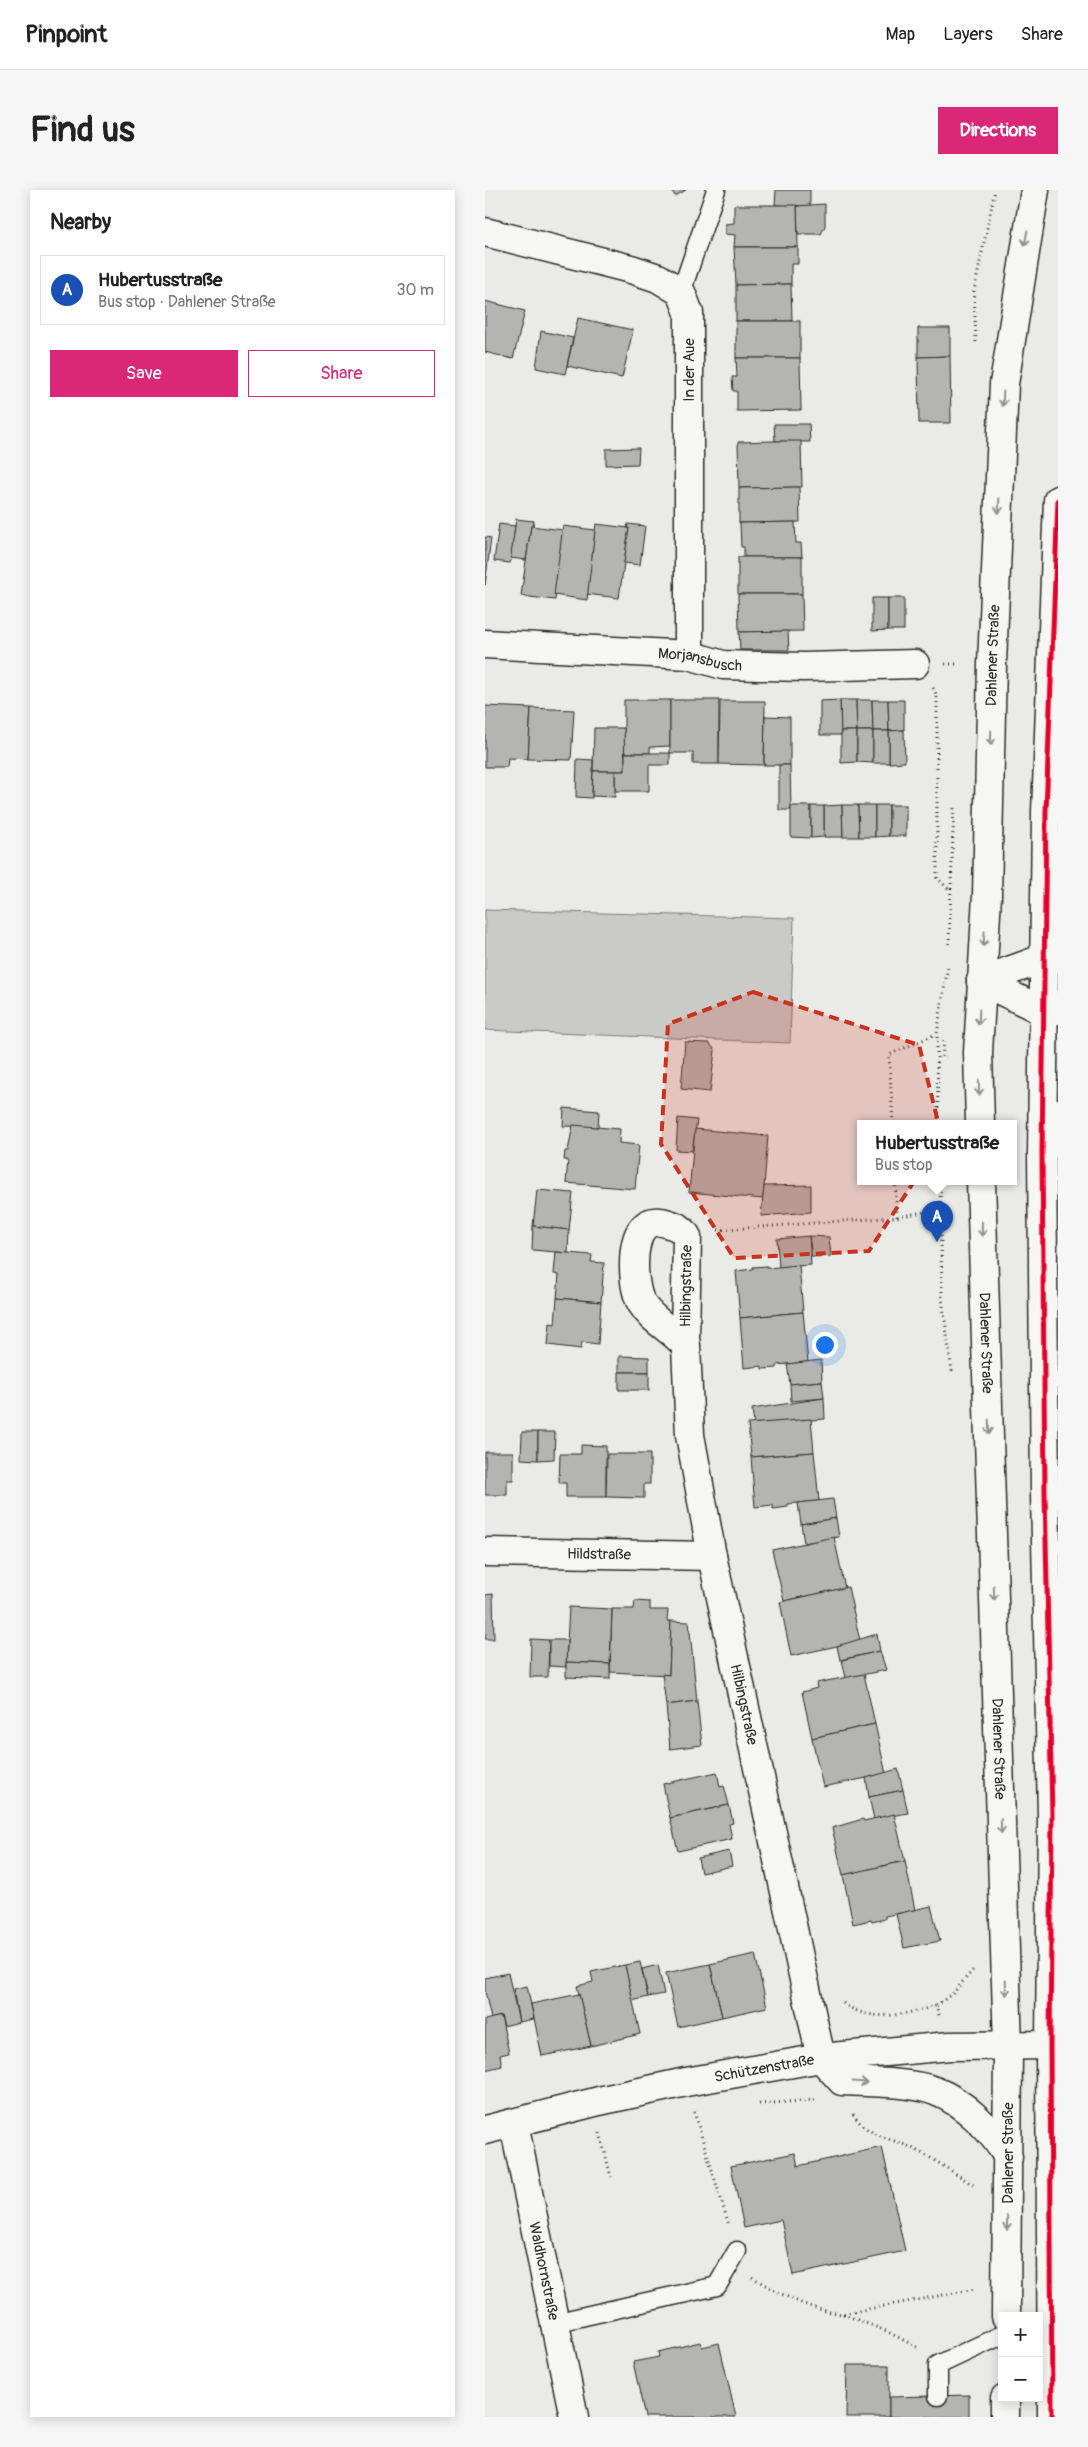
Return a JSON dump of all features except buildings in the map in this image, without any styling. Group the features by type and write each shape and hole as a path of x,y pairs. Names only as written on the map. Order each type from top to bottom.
{"main road":[{"name":"Dahlener Straße","path":"980,1120 978,1052 987,896 992,664 1004,384 1035,190"},
{"path":"485,232 631,269 658,278 681,292"},
{"name":"In der Aue","path":"681,292 689,312 689,655"},
{"path":"1052,2417 1054,2215 1050,2045 1052,1815 1045,1494 1042,1154 1045,1033 1050,1011 1052,958 1052,821 1058,500"},
{"name":"Morjansbusch","path":"485,644 689,655 723,665 915,664"},
{"path":"981,981 1052,958"},
{"path":"981,981 1050,1011"},
{"path":"1042,1154 1058,1113"},
{"name":"Dahlener Straße","path":"981,1192 1008,2047 1006,2312"},
{"name":"Hilbingstraße","path":"686,1346 642,1305 636,1290 634,1277 637,1241 644,1226 655,1222 663,1222 679,1227 687,1237 686,1346 690,1435 711,1556 812,2008 821,2058"},
{"name":"Hildstraße","path":"485,1552 671,1557 711,1556"},
{"name":"Schützenstraße","path":"485,2130 599,2101 686,2082 821,2058 943,2047 1050,2045"},
{"path":"821,2058 842,2081 896,2084 934,2090 959,2105 997,2137 1008,2157"},
{"name":"Waldhornstraße","path":"514,2124 574,2417"},
{"path":"1005,2402 1005,2417"}],"lane":[{"path":"681,292 716,190"},
{"path":"554,2323 717,2286 734,2258"},
{"path":"938,2396 938,2365 998,2337"}],"path":[{"path":"915,664 992,664"},
{"path":"915,664 937,696 937,878 951,890 949,953"},
{"path":"938,1120 937,1034 949,962"},
{"path":"893,1120 889,1055 937,1034"},
{"path":"895,1185 897,1217"},
{"path":"940,1185 942,1298"},
{"path":"685,1233 897,1217 940,1209 981,1192"},
{"path":"812,2008 840,2001 850,2009 883,2017 936,2006"},
{"path":"686,2082 734,2258 779,2294 821,2311 842,2314 915,2344 938,2365"},
{"path":"852,2113 857,2121 883,2139 910,2148 976,2186"},
{"path":"600,2131 611,2177"},
{"path":"842,2314 981,2288"}],"highlighted area":[{"path":"753,992 919,1045 942,1138 869,1251 734,1258 661,1144 668,1024"}],"shaded area":[{"path":"485,910 794,918 790,1043 485,1030"}],"transit line":[{"path":"1052,2417 1050,2045 1052,1815 1045,1494 1042,1154 1046,812 1058,500"}],"place":[{"name":"Hubertusstraße","path":"937,1242"}]}
